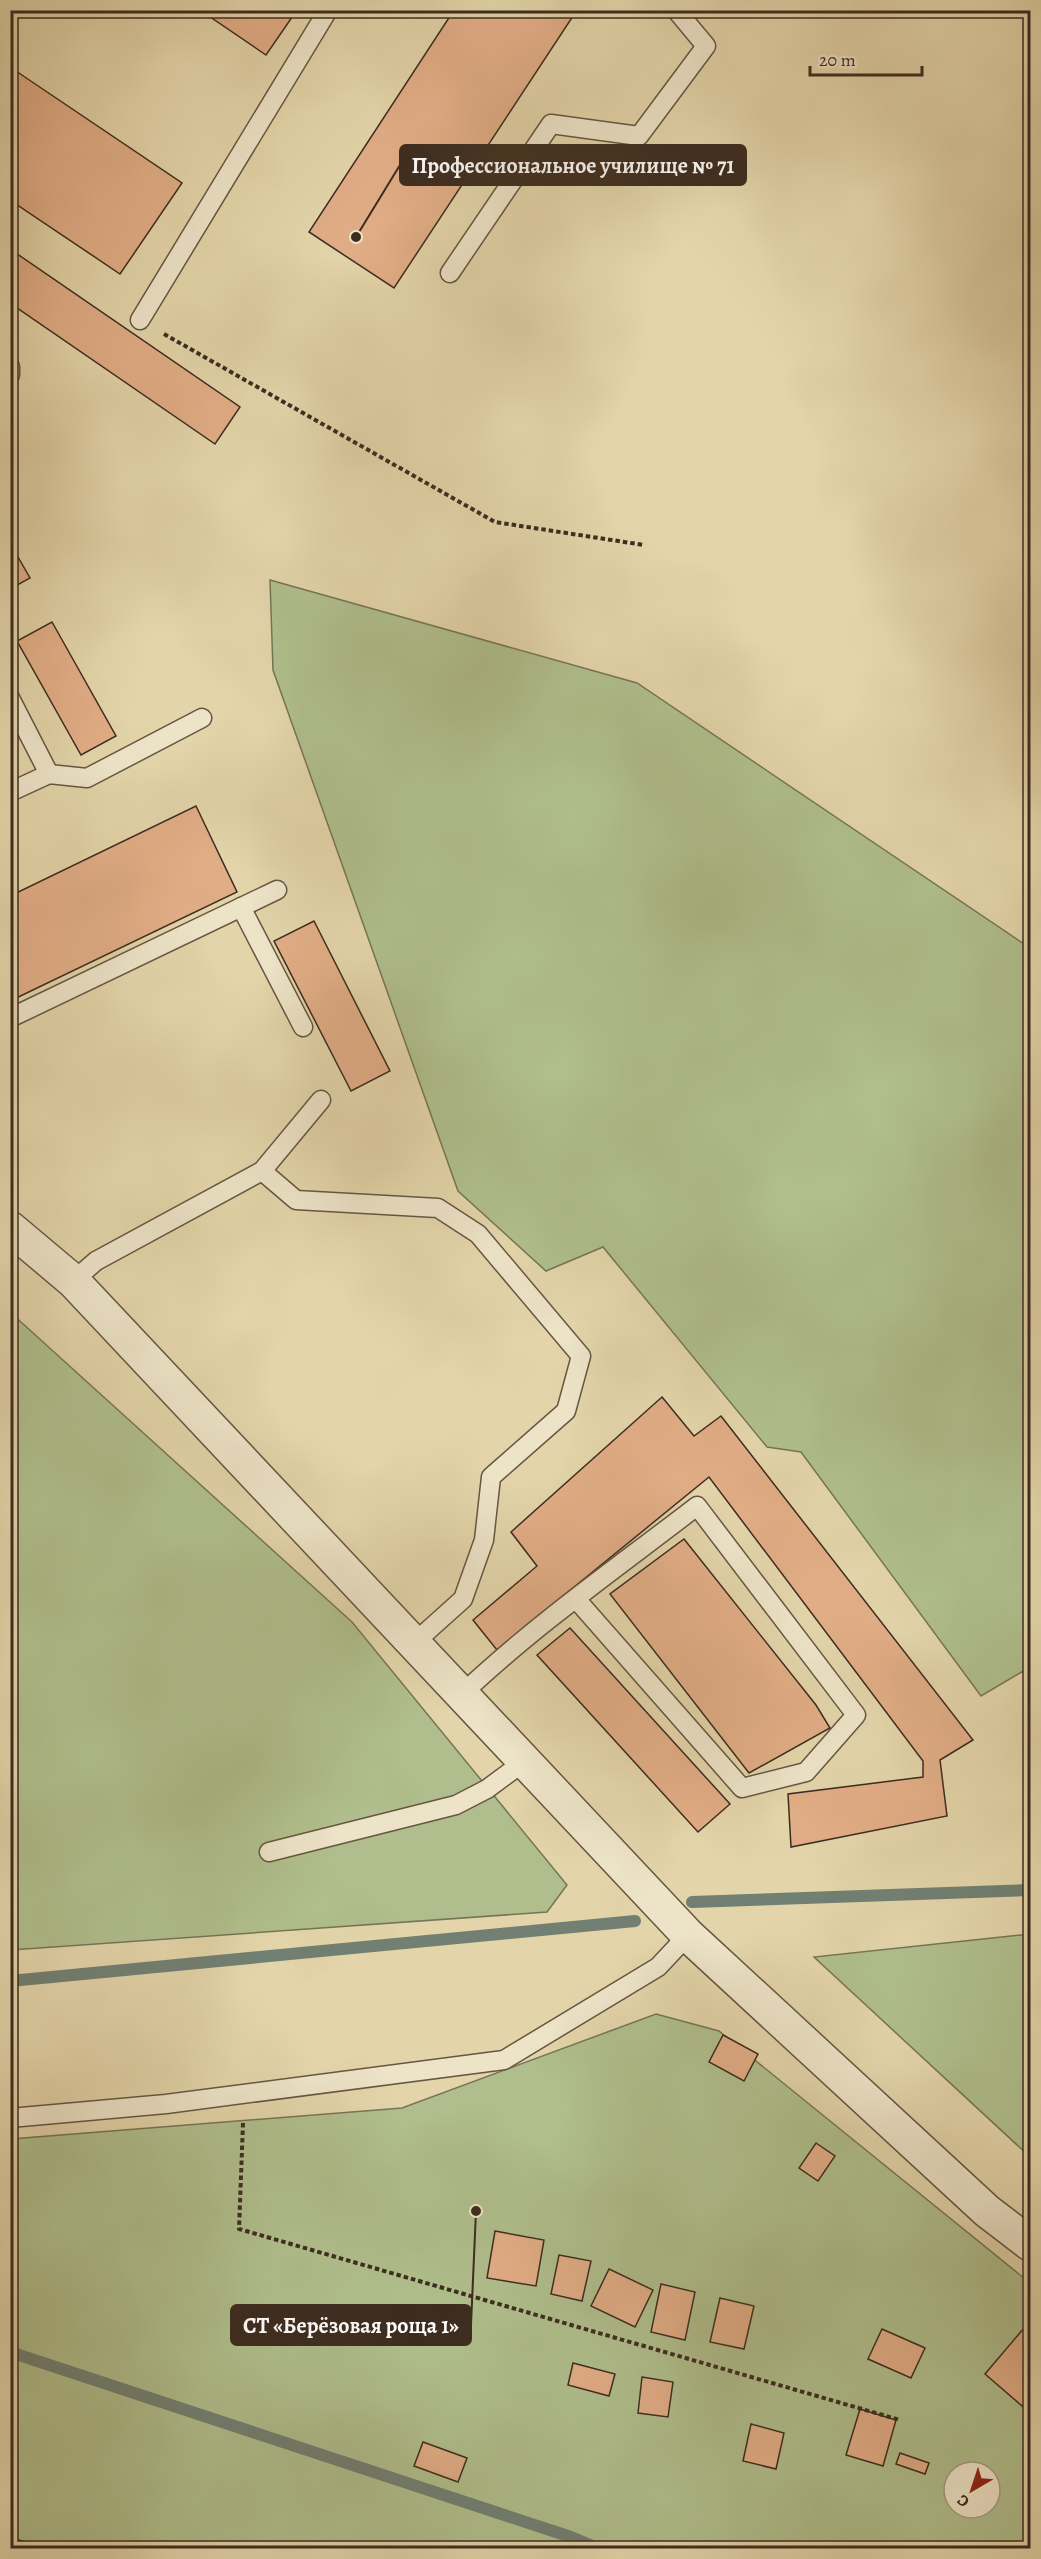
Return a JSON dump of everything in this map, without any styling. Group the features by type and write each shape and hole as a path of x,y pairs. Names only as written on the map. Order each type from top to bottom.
{"street":[{"path":"10,1228 74,1281 688,1935 987,2211 1030,2244"}],"lane":[{"path":"140,320 328,10"},
{"path":"450,273 551,124 639,136 706,46 676,10"},
{"path":"10,367 10,375"},
{"path":"10,698 49,774"},
{"path":"10,792 49,774 87,778 202,718"},
{"path":"10,1018 277,890"},
{"path":"242,907 303,1027"},
{"path":"74,1281 96,1261 262,1171 321,1100"},
{"path":"262,1171 296,1200 438,1208 478,1234 580,1356 566,1411 491,1477 484,1540 463,1599 414,1643"},
{"path":"462,1694 497,1661 576,1599 697,1506 856,1715 806,1772 742,1788 576,1599"},
{"path":"269,1852 456,1804 487,1789 525,1761"},
{"path":"10,2118 166,2104 504,2060 658,1967 688,1935"}],"path":[{"path":"140,320 495,522 644,545"},
{"path":"249,2093 243,2119 239,2229 900,2420"}],"green space":[{"path":"270,580 637,683 1030,948 1030,1667 981,1696 801,1452 767,1447 603,1247 546,1271 458,1191 273,670"},
{"path":"11,1313 352,1622 567,1885 547,1912 11,1950"},
{"path":"1030,1934 1030,2157 814,1957"},
{"path":"656,2014 719,2031 1030,2283 1030,2548 11,2548 11,2139 402,2108"}],"building":[{"path":"200,10 297,10 266,55"},
{"path":"454,10 577,10 394,288 309,232"},
{"path":"10,67 182,183 120,274 10,200"},
{"path":"10,249 240,407 215,444 10,303"},
{"path":"10,543 30,578 10,589"},
{"path":"52,622 116,736 81,755 17,641"},
{"path":"196,806 237,892 10,1001 10,896"},
{"path":"314,921 390,1071 351,1091 274,941"},
{"path":"662,1397 694,1436 721,1416 973,1740 940,1760 947,1816 791,1847 788,1794 923,1777 923,1761 709,1477 497,1650 473,1620 537,1566 511,1532"},
{"path":"684,1539 816,1705 830,1728 749,1773 610,1594"},
{"path":"570,1628 730,1804 698,1832 537,1655"},
{"path":"723,2035 758,2054 744,2081 709,2062"},
{"path":"816,2143 835,2156 818,2181 799,2168"},
{"path":"495,2231 544,2240 536,2286 487,2278"},
{"path":"559,2255 591,2261 582,2301 551,2294"},
{"path":"609,2269 653,2290 635,2327 591,2306"},
{"path":"661,2284 695,2292 685,2340 651,2332"},
{"path":"720,2298 754,2306 744,2349 710,2342"},
{"path":"1030,2321 1030,2413 985,2374"},
{"path":"882,2329 925,2348 911,2378 868,2359"},
{"path":"573,2363 615,2374 609,2396 568,2385"},
{"path":"642,2377 673,2382 668,2417 638,2413"},
{"path":"860,2409 896,2420 883,2466 846,2455"},
{"path":"751,2424 784,2433 776,2469 743,2461"},
{"path":"423,2442 467,2458 458,2482 414,2466"},
{"path":"900,2453 929,2463 925,2474 896,2464"},
{"path":"10,2538 31,2543 30,2548 10,2548"}],"waterway":[{"path":"692,1902 1030,1890"},
{"path":"10,1981 635,1921"},
{"path":"10,2352 571,2537 597,2548"}],"place":[{"name":"Профессиональное училище № 71","path":"356,237"},
{"name":"СТ «Берёзовая роща 1»","path":"476,2211"}]}
